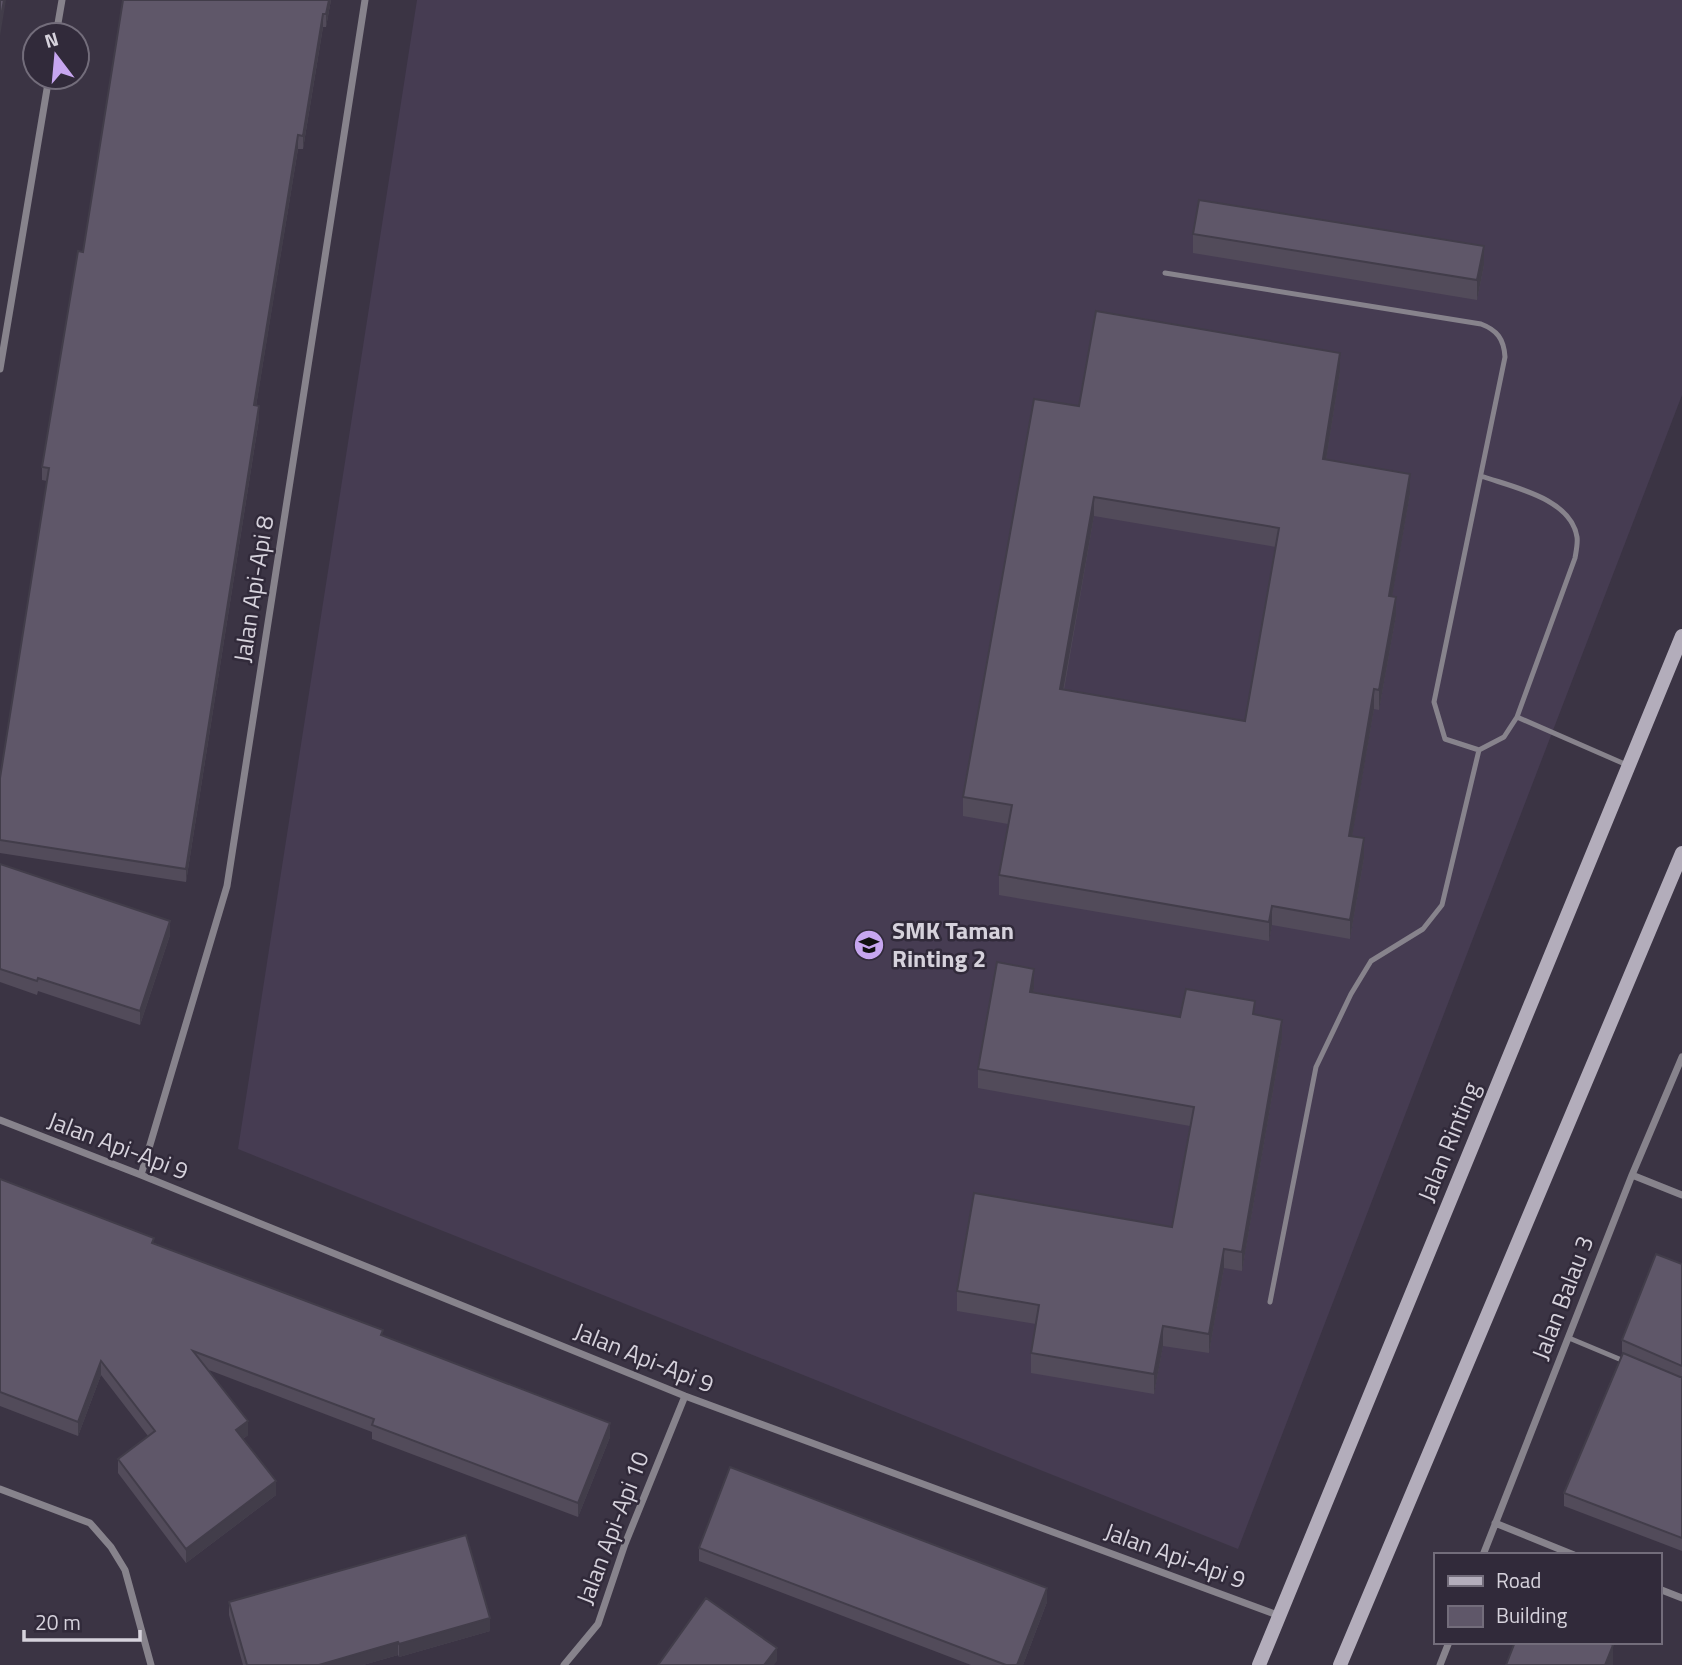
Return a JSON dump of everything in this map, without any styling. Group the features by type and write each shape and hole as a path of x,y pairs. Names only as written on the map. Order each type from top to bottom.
{"main road":[{"name":"Jalan Rinting","path":"1259,1665 1682,636"},
{"path":"1340,1665 1682,853"}],"street":[{"path":"58,21 62,0"},
{"name":"Jalan Api-Api 8","path":"141,1175 227,887 365,0"},
{"path":"0,369 47,91"},
{"name":"Jalan Balau 3","path":"1484,1553 1632,1175 1682,1057"},
{"name":"Jalan Api-Api 9","path":"0,1120 685,1396 1280,1616"},
{"path":"1632,1175 1682,1195"},
{"name":"Jalan Api-Api 10","path":"564,1665 598,1624 625,1544 685,1396"},
{"path":"0,1489 90,1523 111,1547 125,1570 151,1665"},
{"path":"1495,1524 1569,1553"},
{"path":"1661,1590 1682,1598"},
{"path":"1440,1665 1448,1644"}],"lane":[{"path":"1165,273 1481,324 1500,335 1505,356 1434,702 1446,739 1479,750 1504,737 1517,717 1575,558 1577,537 1569,516 1555,503 1481,476"},
{"path":"1517,717 1628,765"},
{"path":"1270,1302 1316,1067 1351,994 1371,961 1423,929 1442,905 1479,750"},
{"path":"1569,1338 1632,1364"}],"shaded area":[{"name":"SMK Taman Rinting 2","path":"417,0 1682,0 1682,395 1238,1549 238,1149"}],"building":[{"path":"0,0 4,0 0,22"},
{"path":"123,0 329,0 326,14 323,14 303,136 298,135 254,405 259,406 186,869 0,840 0,778 49,468 42,467 78,251 83,252"},
{"path":"1199,200 1484,246 1477,280 1193,234"},
{"path":"1096,311 1340,353 1323,459 1410,474 1389,596 1396,597 1379,690 1374,689 1349,836 1364,838 1350,920 1272,906 1269,922 999,875 1012,805 963,797 1034,399 1079,406","holes":["1094,497 1279,528 1245,721 1060,689"]},
{"path":"0,864 170,921 140,1011 38,978 37,981 0,969"},
{"path":"997,962 1034,969 1030,992 1180,1017 1186,989 1255,1001 1253,1014 1282,1020 1242,1252 1224,1249 1209,1334 1163,1326 1154,1374 1031,1353 1039,1305 957,1291 974,1193 1172,1227 1194,1107 978,1069"},
{"path":"0,1179 154,1238 152,1243 383,1330 381,1335 610,1423 578,1503 372,1425 374,1419 193,1351 248,1421 236,1430 276,1481 186,1549 118,1459 155,1431 101,1361 78,1422 0,1392"},
{"path":"1656,1254 1682,1264 1682,1366 1622,1340"},
{"path":"1623,1353 1682,1377 1682,1538 1564,1493"},
{"path":"730,1467 1047,1588 1017,1665 1006,1665 699,1548"},
{"path":"466,1535 490,1618 319,1665 247,1665 229,1602"},
{"path":"706,1598 777,1648 764,1665 658,1665"},
{"path":"1514,1644 1613,1645 1605,1665 1506,1665"}],"place":[{"name":"SMK Taman Rinting 2","path":"869,945"}]}
